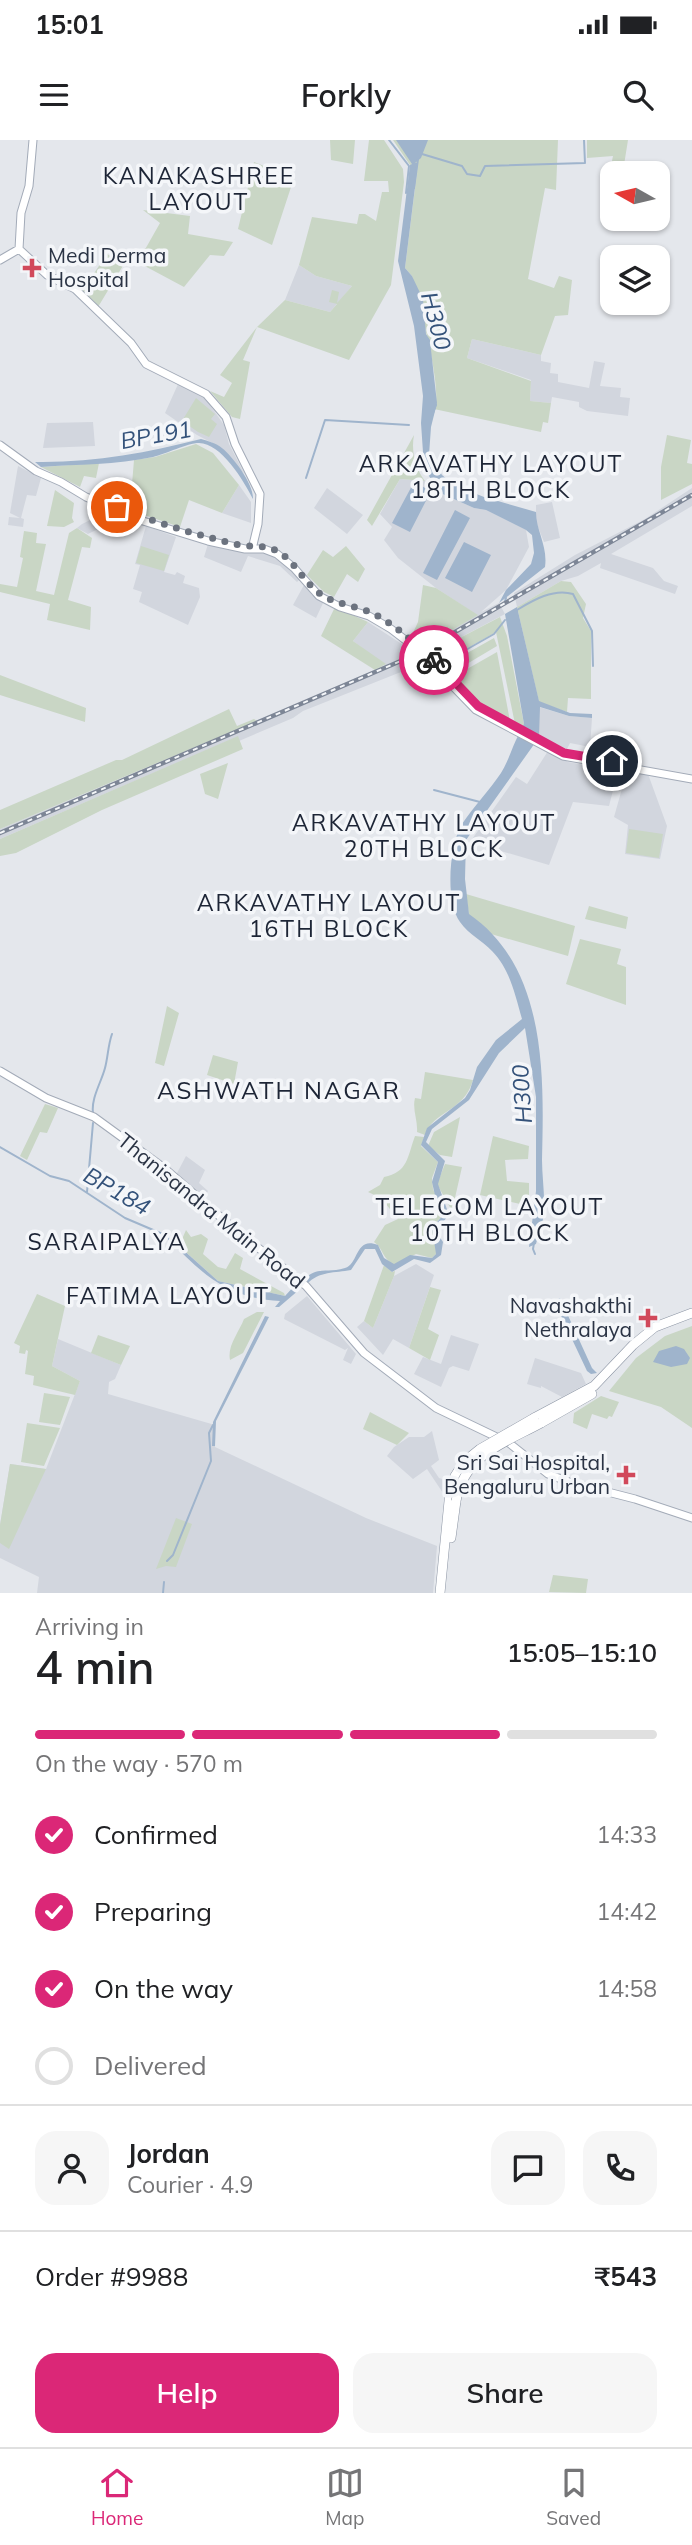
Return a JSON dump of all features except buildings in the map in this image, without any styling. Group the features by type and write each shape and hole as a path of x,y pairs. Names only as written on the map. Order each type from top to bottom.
{"highway":[{"path":"604,1383 633,1345 655,1327 692,1313"},
{"path":"440,1593 452,1483 467,1457 589,1393 604,1383 629,1355 650,1337 692,1318"},
{"path":"446,1593 456,1501 463,1477 471,1465 485,1453 537,1420"},
{"path":"446,1493 448,1513"}],"main road":[{"path":"19,249 33,140"},
{"path":"0,260 19,249"},
{"path":"19,249 47,275 75,289 131,343 146,364 207,395 227,423 233,445 257,492 256,524 251,548"},
{"path":"0,443 28,464 86,497 143,521 192,537 269,550 277,554 294,568 319,596 340,607 369,616 391,629 422,653 478,706 564,753 692,777"},
{"name":"Thanisandra Main Road","path":"0,1074 43,1100 90,1119 163,1172 229,1230 302,1285 346,1341 382,1373 443,1415 508,1444 548,1474 692,1519"}],"shaded area":[{"path":"299,265 316,276 352,286 330,312 285,300"},
{"path":"472,339 541,355 541,361 551,363 550,373 558,374 558,382 589,388 594,361 605,363 600,386 621,388 620,397 630,398 628,416 587,411 579,407 579,402 552,397 551,403 530,401 531,380 467,358"},
{"path":"179,382 203,395 224,425 229,444 245,475 222,448 165,413"},
{"path":"93,422 95,446 43,448 47,423"},
{"path":"18,466 41,478 36,496 27,495 21,518 24,519 23,527 8,525 9,517 20,518 10,513"},
{"path":"400,479 425,481 438,492 474,508 486,510 526,530 529,547 506,590 481,612 499,603 505,614 429,654 423,647 477,615 398,558 384,540 392,527 380,514"},
{"path":"239,485 251,502 251,523 222,513"},
{"path":"327,488 363,515 347,534 314,508"},
{"path":"692,488 692,506 611,554 653,568 664,581 678,586 675,594 600,568 601,563 578,576 561,581 517,607 514,593 575,555 645,519"},
{"path":"552,502 560,538 544,542 536,522 536,505"},
{"path":"111,510 127,517 118,535 102,527 88,534 77,528 82,524"},
{"path":"146,526 176,537 164,572 175,575 177,572 185,576 183,583 199,588 200,597 188,625 139,602 142,592 133,589 140,565 135,564"},
{"path":"208,544 275,556 284,561 300,579 297,582 280,566 248,556 241,572 204,557"},
{"path":"304,585 312,595 324,601 316,618 293,605"},
{"path":"368,622 425,659 421,664 303,711 239,741 237,737 0,839 0,829 285,710 385,665 353,641"},
{"path":"539,707 569,716 592,718 590,747 570,743 567,749 539,736"},
{"path":"548,751 568,762 618,771 609,806 573,802 549,865 470,842 516,777 527,784"},
{"path":"627,771 648,774 667,826 660,859 625,854 628,825 614,817"},
{"path":"186,1156 205,1170 199,1183 208,1191 203,1199 176,1175"},
{"path":"416,1264 434,1275 409,1348 393,1339 383,1355 357,1327 364,1321 373,1328 394,1276"},
{"path":"307,1296 356,1354 351,1364 343,1360 348,1348 345,1350 284,1319 285,1314"},
{"path":"451,1335 479,1344 469,1371 453,1366 449,1368 441,1387 414,1374 423,1357 441,1364"},
{"path":"58,1339 121,1365 115,1379 109,1382 108,1394 215,1425 215,1447 366,1518 437,1546 433,1593 37,1593 39,1577 0,1558 0,1525 10,1464 46,1469 80,1381 52,1366"},
{"path":"535,1358 581,1373 586,1384 562,1397 541,1386 527,1384"},
{"path":"432,1431 439,1460 431,1466 439,1478 447,1481 445,1496 427,1469 413,1479 387,1456 394,1447 409,1437 424,1437"}],"green space":[{"path":"330,140 355,140 353,164 331,160"},
{"path":"369,140 384,140 403,169 404,182 391,285 349,360 257,327 285,300 330,312 337,304 329,302 332,290 339,292 337,303 352,286 316,276 299,265 312,217 357,224 359,214 365,214 376,221 382,192 389,192 388,181 364,181"},
{"path":"393,140 558,140 556,190 545,188 528,279 554,288 559,276 572,280 568,315 555,316 541,355 472,339 467,358 531,381 530,401 551,403 548,423 543,422 541,432 434,409 436,384 429,345 412,276 405,268 418,164 410,165"},
{"path":"587,140 628,140 625,161 612,161 613,156 587,158"},
{"path":"254,162 294,178 272,245 238,229"},
{"path":"143,210 190,216 188,234 233,242 224,256 210,255 184,287 141,264 145,255 143,253 160,223"},
{"path":"107,254 124,264 98,307 82,291"},
{"path":"257,327 243,360 250,362 240,419 232,417 210,391 224,397 232,383 220,375"},
{"path":"196,398 215,414 211,419 217,424 209,437 182,421"},
{"path":"414,435 415,459 425,481 400,479 372,526 367,520"},
{"path":"667,435 691,440 687,463 692,464 692,484 661,500 661,467"},
{"path":"196,444 213,453 239,485 222,513 189,500 180,527 144,515 146,501 131,496 134,460 155,457"},
{"path":"99,463 96,478 84,476 80,487 41,467"},
{"path":"55,490 74,503 74,522 64,527 47,526"},
{"path":"77,528 92,538 90,548 82,547 68,600 91,607 90,630 47,620 50,604 0,592 0,584 17,587 23,558 20,557 24,531 37,533 36,543 46,544 36,591 54,595 69,533"},
{"path":"141,546 169,555 164,571 136,563"},
{"path":"346,546 365,569 358,582 347,574 334,597 324,592 307,575 323,550 333,557"},
{"path":"561,581 571,582 586,604 583,618 591,631 591,699 568,698 567,712 539,702 517,607"},
{"path":"423,585 436,588 478,615 423,647 412,635 418,622"},
{"path":"335,607 368,622 353,641 386,664 375,670 321,636"},
{"path":"500,617 507,636 524,724 522,727 515,724 496,632 441,663 429,654"},
{"path":"494,638 497,646 450,674 444,666"},
{"path":"497,652 510,721 473,699 453,677"},
{"path":"0,675 86,708 85,722 0,695"},
{"path":"229,709 237,726 254,719 257,721 0,829 0,810 116,760 122,760"},
{"path":"238,736 243,749 102,810 16,853 0,856 0,839"},
{"path":"228,763 218,799 205,794 200,774"},
{"path":"629,829 663,834 659,858 626,853"},
{"path":"466,894 575,926 568,956 491,934 469,915"},
{"path":"589,906 628,917 626,929 585,919"},
{"path":"580,939 621,949 617,964 626,967 626,1005 566,984"},
{"path":"167,1006 179,1013 164,1066 155,1063"},
{"path":"213,1055 238,1062 234,1084 207,1075"},
{"path":"425,1072 473,1080 463,1099 435,1121 425,1135 417,1132 414,1106 415,1098 421,1099"},
{"path":"45,1104 58,1108 47,1133 40,1132 27,1160 20,1156"},
{"path":"460,1117 452,1157 440,1155 428,1146 434,1132"},
{"path":"415,1136 424,1137 421,1146 438,1162 432,1178 433,1189 444,1214 435,1224 436,1254 432,1258 416,1254 394,1265 374,1242 385,1225 398,1219 381,1198 368,1192 380,1185 384,1177 402,1168"},
{"path":"493,1136 529,1146 528,1159 505,1160 507,1181 529,1183 529,1206 480,1195"},
{"path":"445,1164 462,1167 452,1211 437,1184"},
{"path":"186,1230 191,1237 201,1234 208,1239 203,1254 218,1267 226,1269 235,1253 243,1258 240,1269 285,1296 218,1281 179,1246"},
{"path":"384,1265 392,1272 395,1271 373,1328 364,1321"},
{"path":"430,1287 441,1290 428,1329 439,1335 430,1360 409,1348"},
{"path":"37,1294 65,1306 52,1366 80,1381 75,1395 33,1385 34,1376 25,1374 28,1351 26,1350 25,1354 19,1353 20,1346 14,1343"},
{"path":"257,1312 264,1312 243,1353 230,1360 232,1344 244,1319"},
{"path":"692,1326 692,1428 661,1407 609,1391 636,1358 665,1336"},
{"path":"98,1335 130,1346 121,1365 91,1353"},
{"path":"44,1393 70,1397 60,1425 39,1422"},
{"path":"601,1396 619,1402 612,1417 607,1419 592,1414 587,1429 573,1423 574,1413"},
{"path":"370,1412 409,1433 397,1445 363,1429"},
{"path":"27,1423 60,1428 44,1466 21,1462"},
{"path":"10,1464 46,1469 9,1549 0,1543 0,1525"},
{"path":"176,1518 192,1524 176,1567 156,1569"},
{"path":"553,1575 588,1579 586,1593 549,1592"}],"water":[{"path":"396,140 428,140 421,158 415,163 418,163 405,268 423,299 426,334 430,340 437,403 431,427 429,455 442,475 454,485 536,512 545,567 499,603 506,590 531,564 534,553 532,535 486,510 474,508 438,492 424,467 421,423 423,396 414,326 398,261 412,164"},
{"path":"201,439 220,446 232,458 247,479 253,499 238,473 223,456 215,449 199,443 153,457 125,462 41,467 35,462 119,456"},
{"path":"414,482 431,491 410,532 392,523"},
{"path":"455,510 470,518 437,580 423,573"},
{"path":"464,542 491,555 472,592 445,578"},
{"path":"517,607 539,701 570,713 592,714 592,718 569,716 540,707 539,736 522,727 524,724 505,614"},
{"path":"519,734 535,743 466,840 465,879 469,914 495,937 514,963 527,993 536,1025 542,1093 544,1204 536,1244 529,1247 536,1191 536,1097 525,1028 499,1053 469,1100 432,1129 426,1142 445,1161 438,1184 449,1215 437,1229 443,1242 441,1255 430,1263 414,1259 392,1272 382,1264 375,1249 365,1249 351,1270 322,1275 307,1284 302,1280 308,1275 345,1268 365,1244 378,1245 384,1258 394,1264 410,1255 432,1258 436,1254 432,1228 444,1214 436,1200 432,1182 438,1162 421,1145 427,1128 465,1098 477,1067 496,1040 522,1019 511,983 498,958 467,930 455,913 450,873 454,845 462,824 501,773"},
{"path":"171,1239 218,1281 285,1296 296,1284 300,1289 279,1307 275,1307 280,1301 261,1299 231,1290 194,1265"},
{"path":"560,1298 592,1368 597,1373 591,1374 587,1371 554,1301"},
{"path":"265,1316 269,1317 216,1421 215,1446 212,1446 213,1422"},
{"path":"676,1346 684,1349 690,1358 687,1364 671,1367 653,1362 659,1351"}],"waterway":[{"path":"389,140 409,166 406,193"},
{"path":"422,154 462,166 467,174 480,176 485,166 585,163 584,140"},
{"name":"H300","path":"414,188 418,159"},
{"name":"H300","path":"432,416 436,405"},
{"name":"BP191","path":"306,478 325,420 409,425"},
{"path":"517,610 551,594 573,594 592,631 593,666"},
{"name":"H300","path":"504,604 506,598"},
{"path":"441,664 494,634 505,620"},
{"path":"434,790 480,802"},
{"path":"93,1113 93,1102 105,1068 112,1034"},
{"path":"87,1192 93,1123"},
{"name":"BP184","path":"0,1147 50,1176 69,1181 125,1218 165,1235 172,1242"},
{"name":"H300","path":"534,1243 535,1254"},
{"path":"167,1561 173,1555 211,1461 209,1433 213,1425"},
{"path":"163,1593 164,1582"}],"railway":[{"path":"0,833 417,654 692,495"}],"way so far":[{"path":"117,507 187,533 246,547 270,548 296,566 320,594 336,602 370,612 393,625 434,660"}],"place":[{"name":"Medi Derma Hospital","path":"32,268"},
{"name":"Navashakthi Nethralaya","path":"648,1318"},
{"name":"Sri Sai Hospital, Bengaluru Urban","path":"626,1475"}],"district":[{"name":"KANAKASHREE LAYOUT","path":"199,189"},
{"name":"ARKAVATHY LAYOUT 18TH BLOCK","path":"491,477"},
{"name":"ARKAVATHY LAYOUT 20TH BLOCK","path":"424,836"},
{"name":"ARKAVATHY LAYOUT 16TH BLOCK","path":"329,916"},
{"name":"ASHWATH NAGAR","path":"279,1091"},
{"name":"TELECOM LAYOUT 10TH BLOCK","path":"490,1220"},
{"name":"SARAIPALYA","path":"107,1242"},
{"name":"FATIMA LAYOUT","path":"168,1296"}],"route":[{"path":"434,660 478,706 564,753 612,761"}]}
